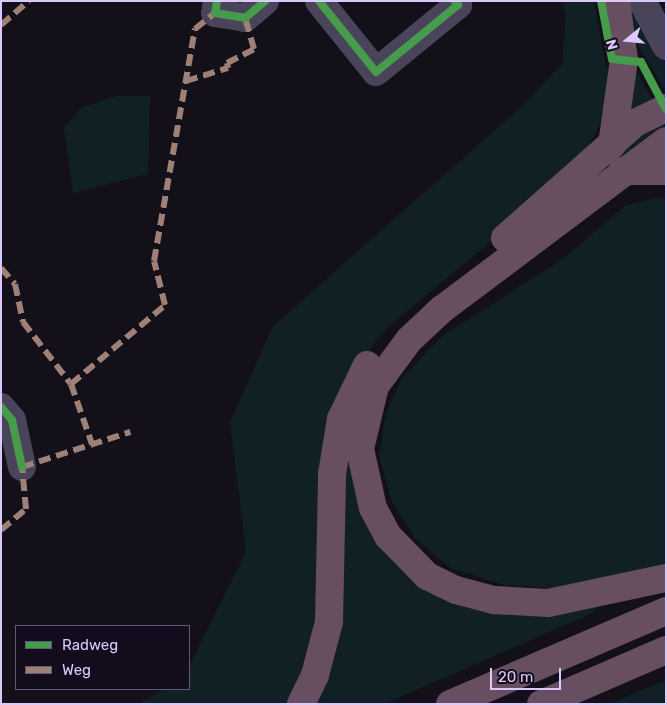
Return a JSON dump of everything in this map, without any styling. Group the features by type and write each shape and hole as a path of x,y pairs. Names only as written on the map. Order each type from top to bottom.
{"highway":[{"path":"612,145 624,60 616,1"},
{"path":"301,704 315,675 329,622 334,565 332,474 342,419 365,367 427,303 612,145 635,123 666,108"},
{"path":"666,141 622,171 409,340 375,386 360,448 373,508 388,536 427,576 456,590 494,600 548,603 666,578"},
{"path":"622,171 666,171"},
{"path":"450,704 666,611"},
{"path":"542,704 666,650"}],"street":[{"path":"217,1 215,13 245,18 265,1"},
{"path":"319,1 376,72 458,5 455,1"},
{"path":"642,1 666,46"},
{"path":"1,407 12,420 22,467"}],"shaded area":[{"path":"562,1 594,1 606,68 616,66 608,107 582,159 560,184 387,328 353,371 321,608 308,658 288,704 139,704 161,690 190,690 190,665 246,551 230,422 273,326 520,108 562,64 566,14"},
{"path":"630,4 666,64 666,92 634,39"},
{"path":"634,67 652,99 630,114"},
{"path":"117,96 150,96 148,174 73,193 64,128 81,108"},
{"path":"663,119 666,133 621,159 618,154 643,131"},
{"path":"658,197 666,200 666,568 566,589 504,585 450,568 414,537 392,502 379,456 386,413 402,378 441,337 564,258 625,206"},
{"path":"360,449 373,508 456,590 602,595 593,613 384,704 301,704 315,675 332,474"},
{"path":"666,680 666,704 611,704 619,700"}],"marked path":[{"path":"1,25 29,1"},
{"path":"71,384 165,305 154,261 195,29 215,13"},
{"path":"186,81 228,68 227,63 254,49 245,18"},
{"path":"1,268 15,284 23,322 71,384 92,444"},
{"path":"1,530 26,509 22,467 130,432"}],"cycle path":[{"path":"217,1 215,13 245,18 265,1"},
{"path":"319,1 376,72 458,5 455,1"},
{"path":"601,1 612,59 641,62 666,109"},
{"path":"1,407 12,420 22,467"}]}
